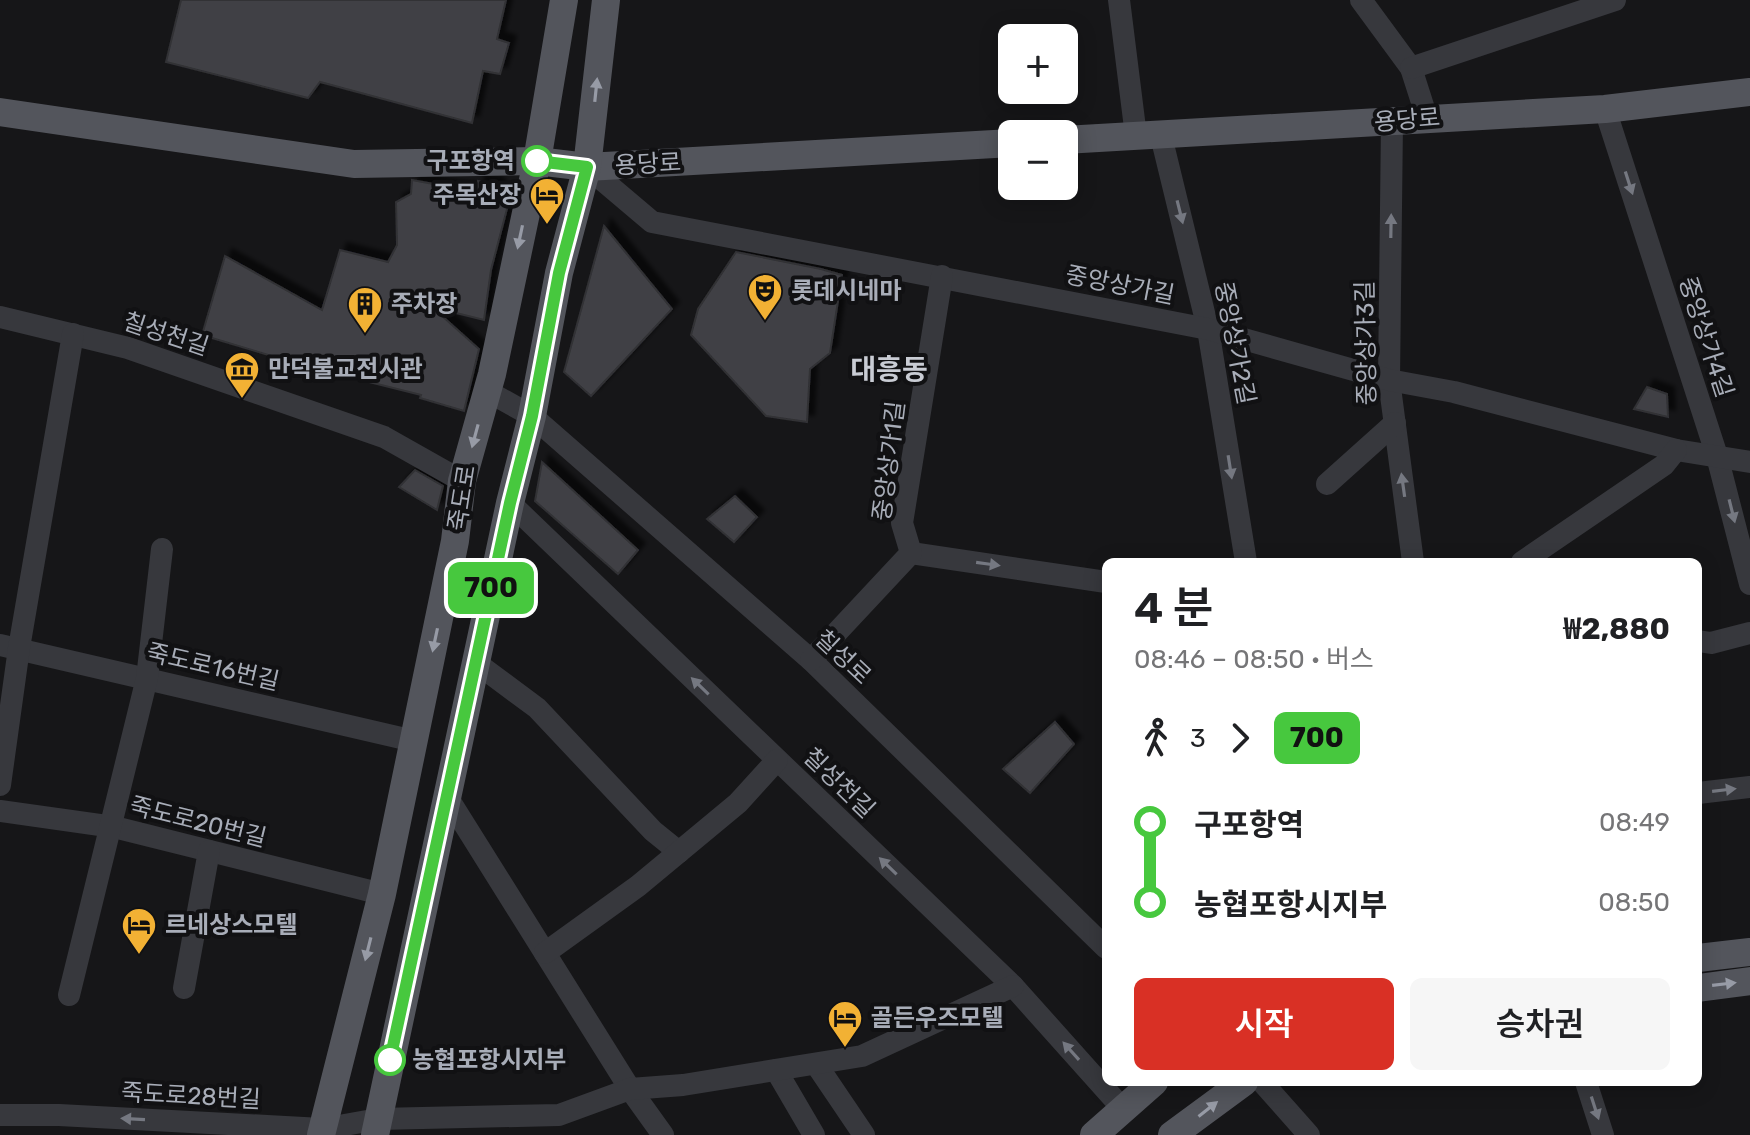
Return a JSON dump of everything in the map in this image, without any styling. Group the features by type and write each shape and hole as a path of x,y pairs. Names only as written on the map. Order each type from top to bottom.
{"main road":[{"name":"죽도로","path":"322,1132 382,894 455,541 462,481 487,391 537,161 564,0"},
{"name":"죽도로","path":"376,1127 475,662 532,416 559,273 587,167 606,0"},
{"name":"용당로","path":"1078,139 1605,109 1750,92"},
{"name":"용당로","path":"0,112 354,164 537,161 587,167 998,144"},
{"path":"1702,958 1750,952"},
{"path":"1702,987 1750,981"},
{"path":"1094,1135 1149,1086"},
{"path":"1172,1135 1239,1086"}],"street":[{"name":"중앙상가2길","path":"1119,0 1149,136 1208,329 1245,558"},
{"path":"1361,0 1411,68 1427,118"},
{"path":"1411,68 1615,0"},
{"name":"중앙상가4길","path":"1605,109 1717,456 1750,584"},
{"name":"중앙상가3길","path":"1392,122 1389,380 1412,558"},
{"name":"중앙상가길","path":"587,167 652,222 1208,329 1389,380 1454,392 1676,450 1750,462"},
{"name":"중앙상가1길","path":"811,660 911,553 902,523 942,276"},
{"name":"칠성천길","path":"0,317 128,348 384,437 462,481"},
{"path":"0,785 10,646 73,334"},
{"name":"칠성로","path":"487,391 532,416 811,660 1102,943"},
{"path":"1327,484 1395,423"},
{"path":"1528,558 1664,465 1676,450"},
{"name":"칠성천길","path":"510,503 1013,986 1102,1086"},
{"path":"69,995 147,678 162,549"},
{"path":"911,553 1102,581"},
{"path":"1702,644 1750,633"},
{"name":"죽도로16번길","path":"10,646 414,741"},
{"path":"475,662 537,708 653,831 679,852"},
{"path":"545,953 638,886 738,803 777,760"},
{"path":"1702,793 1750,787"},
{"path":"446,795 630,1089 663,1135"},
{"name":"죽도로20번길","path":"0,811 110,827 382,894"},
{"path":"184,988 209,851"},
{"name":"죽도로28번길","path":"0,1115 57,1125 322,1132 376,1127 467,1126 559,1115 630,1089 683,1085 862,1056 1013,986"},
{"path":"816,1064 864,1135"},
{"path":"776,1070 814,1135"},
{"name":"칠성천길","path":"1102,1086 1123,1109"},
{"path":"1266,1086 1309,1135"},
{"path":"1587,1086 1603,1135"}],"building":[{"path":"181,0 506,0 497,39 509,43 500,74 483,71 472,123 320,82 308,98 166,62"},
{"path":"412,180 477,192 478,181 496,184 508,205 491,270 484,320 432,307 479,349 464,411 420,398 421,395 305,366 202,335 225,256 322,310 340,250 388,262 397,245 396,202 411,194"},
{"path":"604,226 672,309 591,396 564,372"},
{"name":"롯데시네마","path":"736,252 842,275 830,353 810,369 807,422 766,416 691,335 698,309"},
{"path":"1647,387 1667,394 1668,417 1634,409"},
{"path":"542,462 638,550 618,574 535,501"},
{"path":"415,470 443,486 437,510 399,487"},
{"path":"735,496 757,517 734,542 707,519"},
{"path":"1055,722 1074,744 1030,793 1003,769"}],"bus line":[{"name":"700","path":"390,1060 510,503 532,416 559,273 587,167 537,161"}],"place":[{"name":"구포항역","path":"537,161"},
{"name":"주목산장","path":"547,226"},
{"name":"롯데시네마","path":"765,322"},
{"name":"주차장","path":"365,335"},
{"name":"만덕불교전시관","path":"242,400"},
{"name":"르네상스모텔","path":"139,956"},
{"name":"골든우즈모텔","path":"845,1049"},
{"name":"농협포항시지부","path":"390,1060"}],"district":[{"name":"대흥동","path":"889,369"}]}
